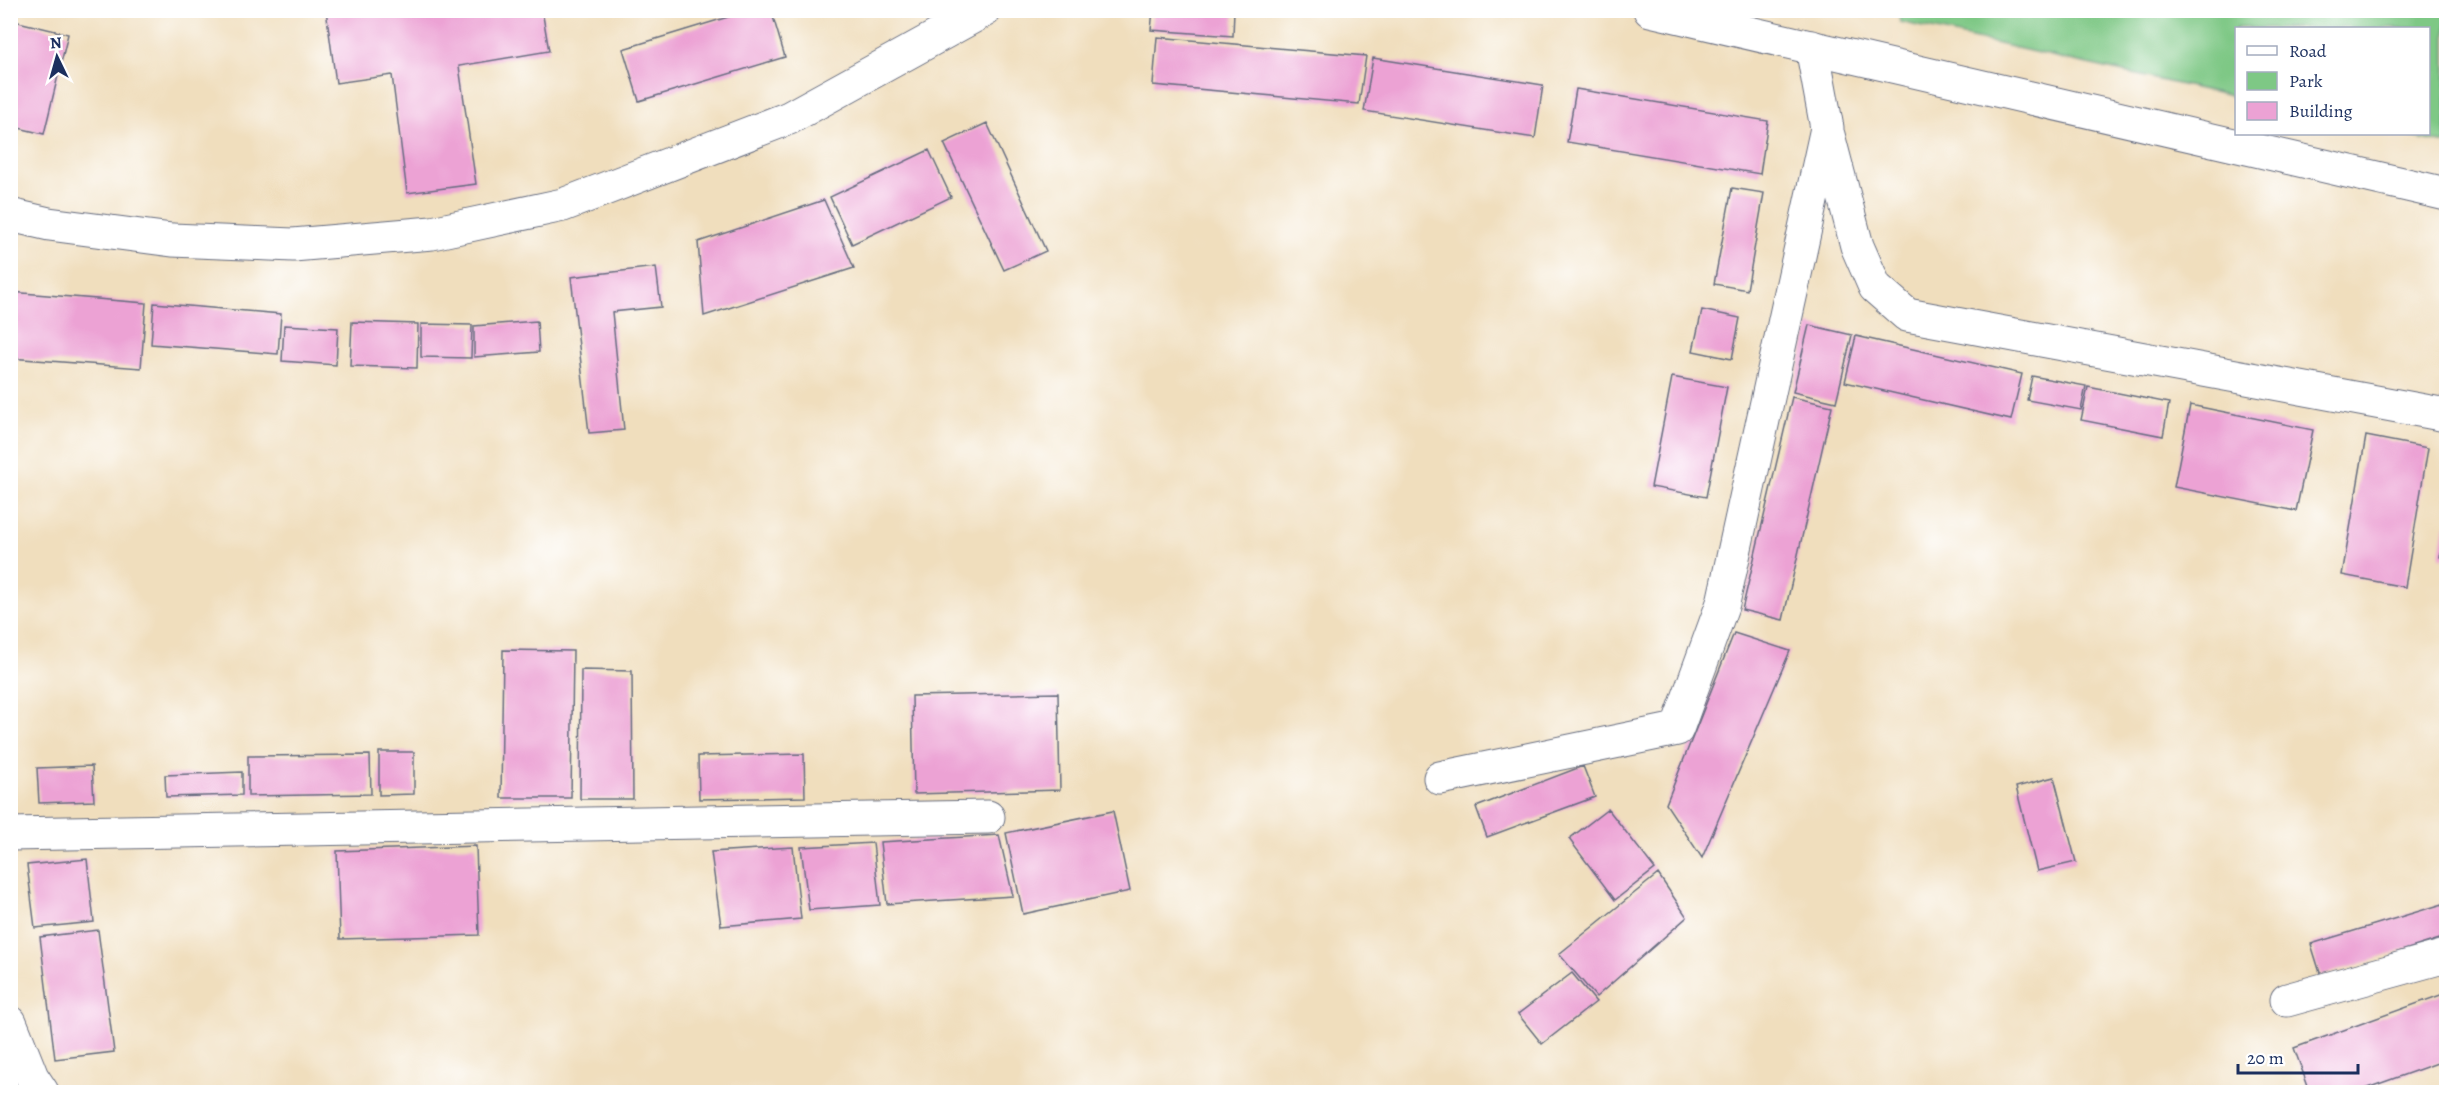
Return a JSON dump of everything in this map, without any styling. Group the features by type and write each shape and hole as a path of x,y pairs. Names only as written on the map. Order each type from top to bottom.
{"street":[{"path":"10,215 49,224 172,240 293,245 432,233 563,204 789,118 985,10"},
{"path":"1650,10 2446,194"},
{"path":"1812,47 1827,128 1857,246 1875,286 1907,315 2446,415"},
{"path":"1440,778 1677,729 1723,603 1827,128"},
{"path":"10,834 988,817"},
{"path":"2288,1000 2446,956"},
{"path":"10,1022 32,1077 42,1092"}],"green space":[{"path":"1898,11 2446,11 2446,144 2405,135 2430,135 2430,27 2235,27 2235,97 1900,22"}],"building":[{"path":"326,10 542,10 549,51 459,66 476,184 407,193 392,75 336,83"},
{"path":"751,10 771,10 785,57 639,101 623,49"},
{"path":"1153,10 1234,10 1233,36 1151,30"},
{"path":"10,20 68,34 44,134 10,126"},
{"path":"1157,37 1366,56 1359,104 1153,85"},
{"path":"1373,58 1543,85 1535,138 1364,111"},
{"path":"1576,89 1768,121 1760,174 1567,142"},
{"path":"987,123 1046,251 1004,270 944,143"},
{"path":"929,150 951,197 852,244 830,197"},
{"path":"1732,188 1764,193 1747,290 1714,284"},
{"path":"824,200 854,268 704,316 698,242"},
{"path":"656,267 661,307 612,312 624,430 589,433 571,277"},
{"path":"10,292 146,303 141,368 10,358"},
{"path":"154,303 281,314 278,354 151,344"},
{"path":"1702,310 1740,318 1732,359 1693,351"},
{"path":"537,321 539,352 474,357 474,326"},
{"path":"352,322 418,324 417,368 350,366"},
{"path":"421,324 472,325 471,358 421,357"},
{"path":"284,325 338,328 336,365 282,361"},
{"path":"1809,325 1852,335 1836,402 1793,392"},
{"path":"1856,336 2022,374 2011,420 1845,382"},
{"path":"2032,376 2086,386 2081,410 2027,400"},
{"path":"1672,377 1727,387 1706,497 1651,487"},
{"path":"2088,387 2169,403 2163,436 2081,420"},
{"path":"1792,397 1832,406 1783,620 1742,610"},
{"path":"2190,405 2313,430 2296,511 2174,487"},
{"path":"2366,436 2428,448 2405,587 2342,575"},
{"path":"2446,525 2446,558 2440,557"},
{"path":"1734,633 1790,651 1702,858 1666,804"},
{"path":"503,650 573,651 571,798 501,798"},
{"path":"581,670 632,671 633,799 580,799"},
{"path":"1058,693 1060,790 914,794 912,696"},
{"path":"379,752 414,752 414,794 379,795"},
{"path":"804,754 805,797 699,799 698,756"},
{"path":"370,755 371,794 248,796 248,756"},
{"path":"92,766 94,801 39,803 37,768"},
{"path":"1583,766 1595,797 1487,837 1476,807"},
{"path":"242,772 242,795 166,797 165,775"},
{"path":"2054,777 2076,862 2037,871 2016,787"},
{"path":"1608,809 1655,869 1615,900 1569,839"},
{"path":"1113,811 1130,891 1023,914 1006,833"},
{"path":"999,835 1013,896 887,904 880,842"},
{"path":"873,843 880,905 809,910 801,847"},
{"path":"476,846 479,935 340,939 337,851"},
{"path":"793,847 801,919 721,926 711,852"},
{"path":"87,859 94,922 35,928 27,865"},
{"path":"1658,874 1687,917 1596,997 1559,954"},
{"path":"2446,903 2446,937 2321,976 2311,944"},
{"path":"98,930 114,1052 55,1059 40,937"},
{"path":"1572,973 1596,1002 1542,1044 1518,1014"},
{"path":"2446,993 2446,1060 2356,1092 2310,1092 2294,1048"}]}
